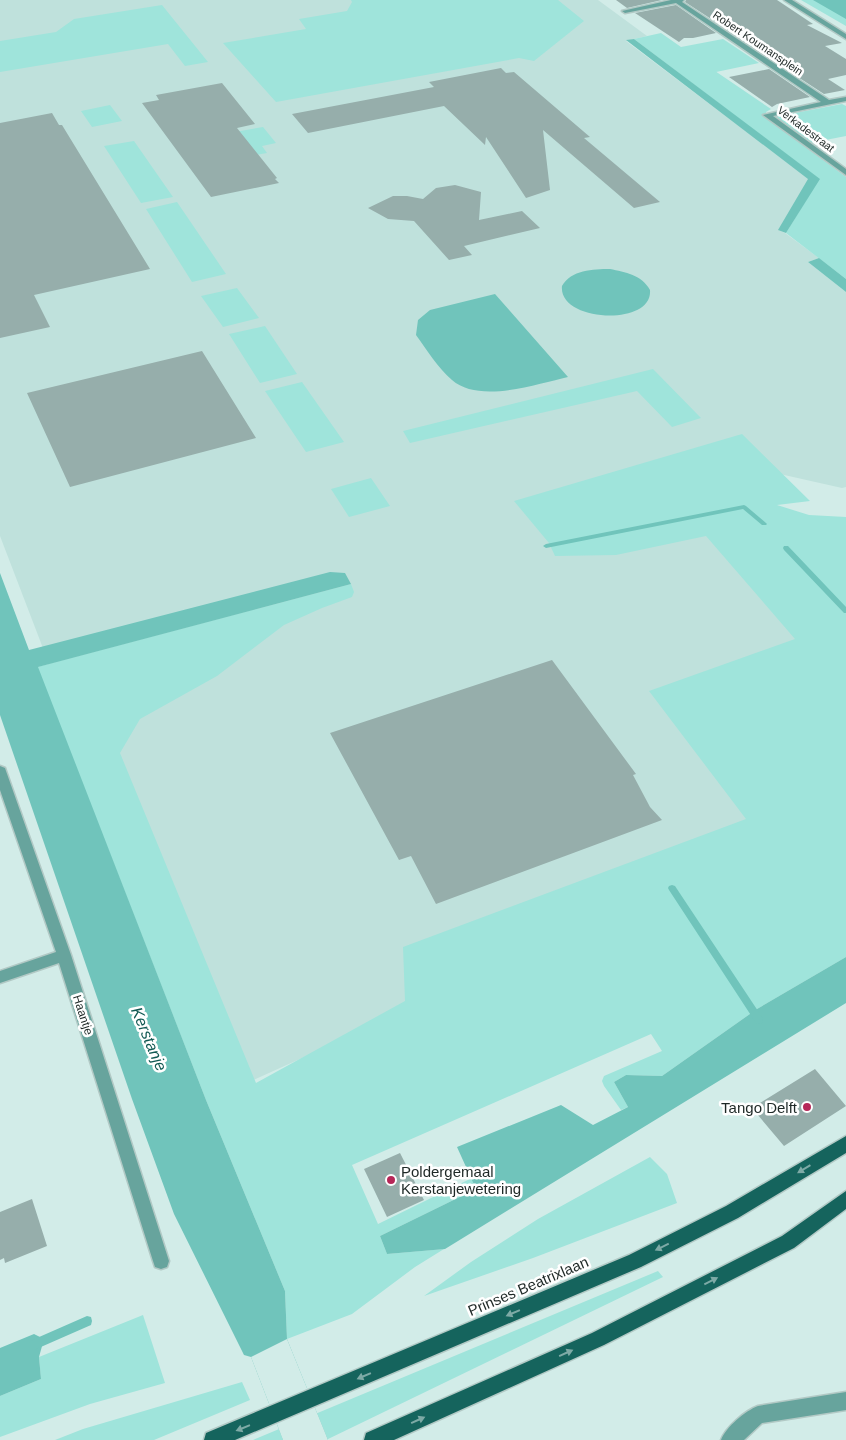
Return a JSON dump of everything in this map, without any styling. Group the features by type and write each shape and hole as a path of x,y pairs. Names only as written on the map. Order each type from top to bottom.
{"main road":[{"name":"Prinses Beatrixlaan","path":"213,1440 274,1416 635,1261 732,1212 846,1144"},
{"path":"373,1440 598,1339 788,1242 846,1199"}],"street":[{"path":"624,11 681,0"},
{"path":"787,0 846,36"},
{"name":"Robert Koumansplein","path":"677,1 828,103"},
{"name":"Verkadestraat","path":"846,99 767,115 846,173"},
{"name":"Haantje","path":"0,770 64,955 161,1261"},
{"path":"0,977 64,955"},
{"path":"730,1440 758,1415 846,1401"}],"shaded area":[{"path":"0,0 598,0 647,36 626,41 809,179 779,230 819,258 808,262 846,292 846,487 842,488 695,455 846,611 846,812 207,1101 41,643 0,536"},
{"path":"351,0 558,0 584,21 534,61 519,58 276,102 223,43 306,29 299,19 347,11 352,2"},
{"path":"801,0 846,0 846,26"},
{"path":"162,5 208,62 185,66 168,44 0,72 0,41 56,32 74,19"},
{"path":"661,33 681,47 723,39 759,63 716,72 771,109 766,112 766,118 846,177 846,279 786,233 819,179 634,39"},
{"path":"842,104 846,106 846,136 810,143 774,117"},
{"path":"110,105 122,121 92,127 81,111"},
{"path":"263,127 276,143 262,146 267,153 190,167 185,141"},
{"path":"134,141 173,197 141,203 104,146"},
{"path":"177,202 226,274 192,282 146,209"},
{"path":"237,288 259,318 223,327 201,296"},
{"path":"265,326 297,374 260,383 229,334"},
{"path":"653,369 701,418 672,427 637,391 410,443 403,431"},
{"path":"302,382 344,442 306,452 265,391"},
{"path":"742,434 810,501 777,505 809,515 846,517 846,957 757,1009 662,1076 626,1075 614,1082 628,1107 621,1110 602,1081 604,1076 662,1051 651,1034 352,1165 378,1224 472,1178 476,1189 380,1236 387,1254 444,1249 415,1267 352,1314 287,1339 285,1291 206,1100 37,667 351,584 354,592 352,597 284,625 217,676 140,719 120,753 256,1083 405,1001 403,947 746,819 649,691 795,639 706,536 616,555 555,556 549,543 514,501"},
{"path":"371,478 390,506 349,517 331,489"},
{"path":"650,1157 667,1174 677,1203 533,1258 424,1296 471,1262 538,1219"},
{"path":"658,1271 663,1277 326,1440 253,1440"},
{"path":"143,1315 165,1383 90,1404 0,1437 0,1396 41,1379 39,1357"},
{"path":"242,1382 250,1400 154,1440 55,1440 83,1429"}],"water":[{"path":"813,0 846,0 846,19"},
{"path":"634,39 820,179 786,233 778,230 808,179 626,40"},
{"path":"819,258 846,279 846,292 808,262"},
{"path":"610,269 633,275 647,285 650,290 647,302 637,310 622,314 606,315 589,313 574,307 565,298 562,286 571,277 590,270"},
{"path":"495,294 568,377 508,390 477,391 463,387 442,370 416,335 418,320 430,310"},
{"name":"Kerstanje","path":"330,572 345,573 351,584 38,667 206,1100 285,1291 287,1339 328,1440 283,1440 251,1357 244,1355 174,1214 132,1099 0,715 0,573 29,650"},
{"path":"846,957 846,1003 445,1249 387,1254 380,1236 476,1189 457,1147 561,1105 593,1125 628,1107 614,1082 626,1075 662,1076 757,1009"},
{"path":"34,1334 44,1339 39,1357 41,1379 0,1396 0,1348"}],"pier":[{"path":"287,1339 328,1440 283,1440 251,1357"}],"building":[{"path":"616,0 662,0 627,8"},
{"path":"686,0 777,0 813,24 807,25 842,43 825,46 846,59 846,75 828,79 845,90 824,94 781,66 790,64 735,29 728,30 685,2"},
{"path":"676,5 716,33 684,38 679,42 635,13"},
{"path":"501,68 506,73 514,72 590,137 584,138 660,202 634,208 543,130 550,190 526,198 486,137 485,145 444,106 308,133 292,114 434,87 429,82"},
{"path":"769,69 810,97 777,104 772,107 729,77"},
{"path":"222,83 255,124 237,128 279,183 211,197 142,103 159,100 156,95"},
{"path":"52,113 59,125 62,125 150,269 34,295 50,327 0,338 0,123"},
{"path":"455,185 481,192 479,220 522,211 540,228 464,246 472,255 449,260 414,221 388,219 368,208 393,196 423,199 436,188"},
{"path":"202,351 256,438 70,487 27,393"},
{"path":"552,660 636,774 633,775 650,807 662,820 436,904 411,856 399,860 330,733"},
{"path":"815,1069 846,1106 784,1146 752,1108"},
{"name":"Poldergemaal Kerstanjewetering","path":"400,1153 424,1200 387,1217 364,1169"},
{"path":"32,1199 47,1246 5,1263 4,1258 0,1260 0,1212"}],"waterway":[{"path":"546,546 744,507 764,524"},
{"path":"786,548 846,611"},
{"path":"672,888 759,1020"},
{"path":"34,1345 87,1321"}],"place":[{"name":"Tango Delft","path":"807,1107"},
{"name":"Poldergemaal Kerstanjewetering","path":"391,1180"}]}
